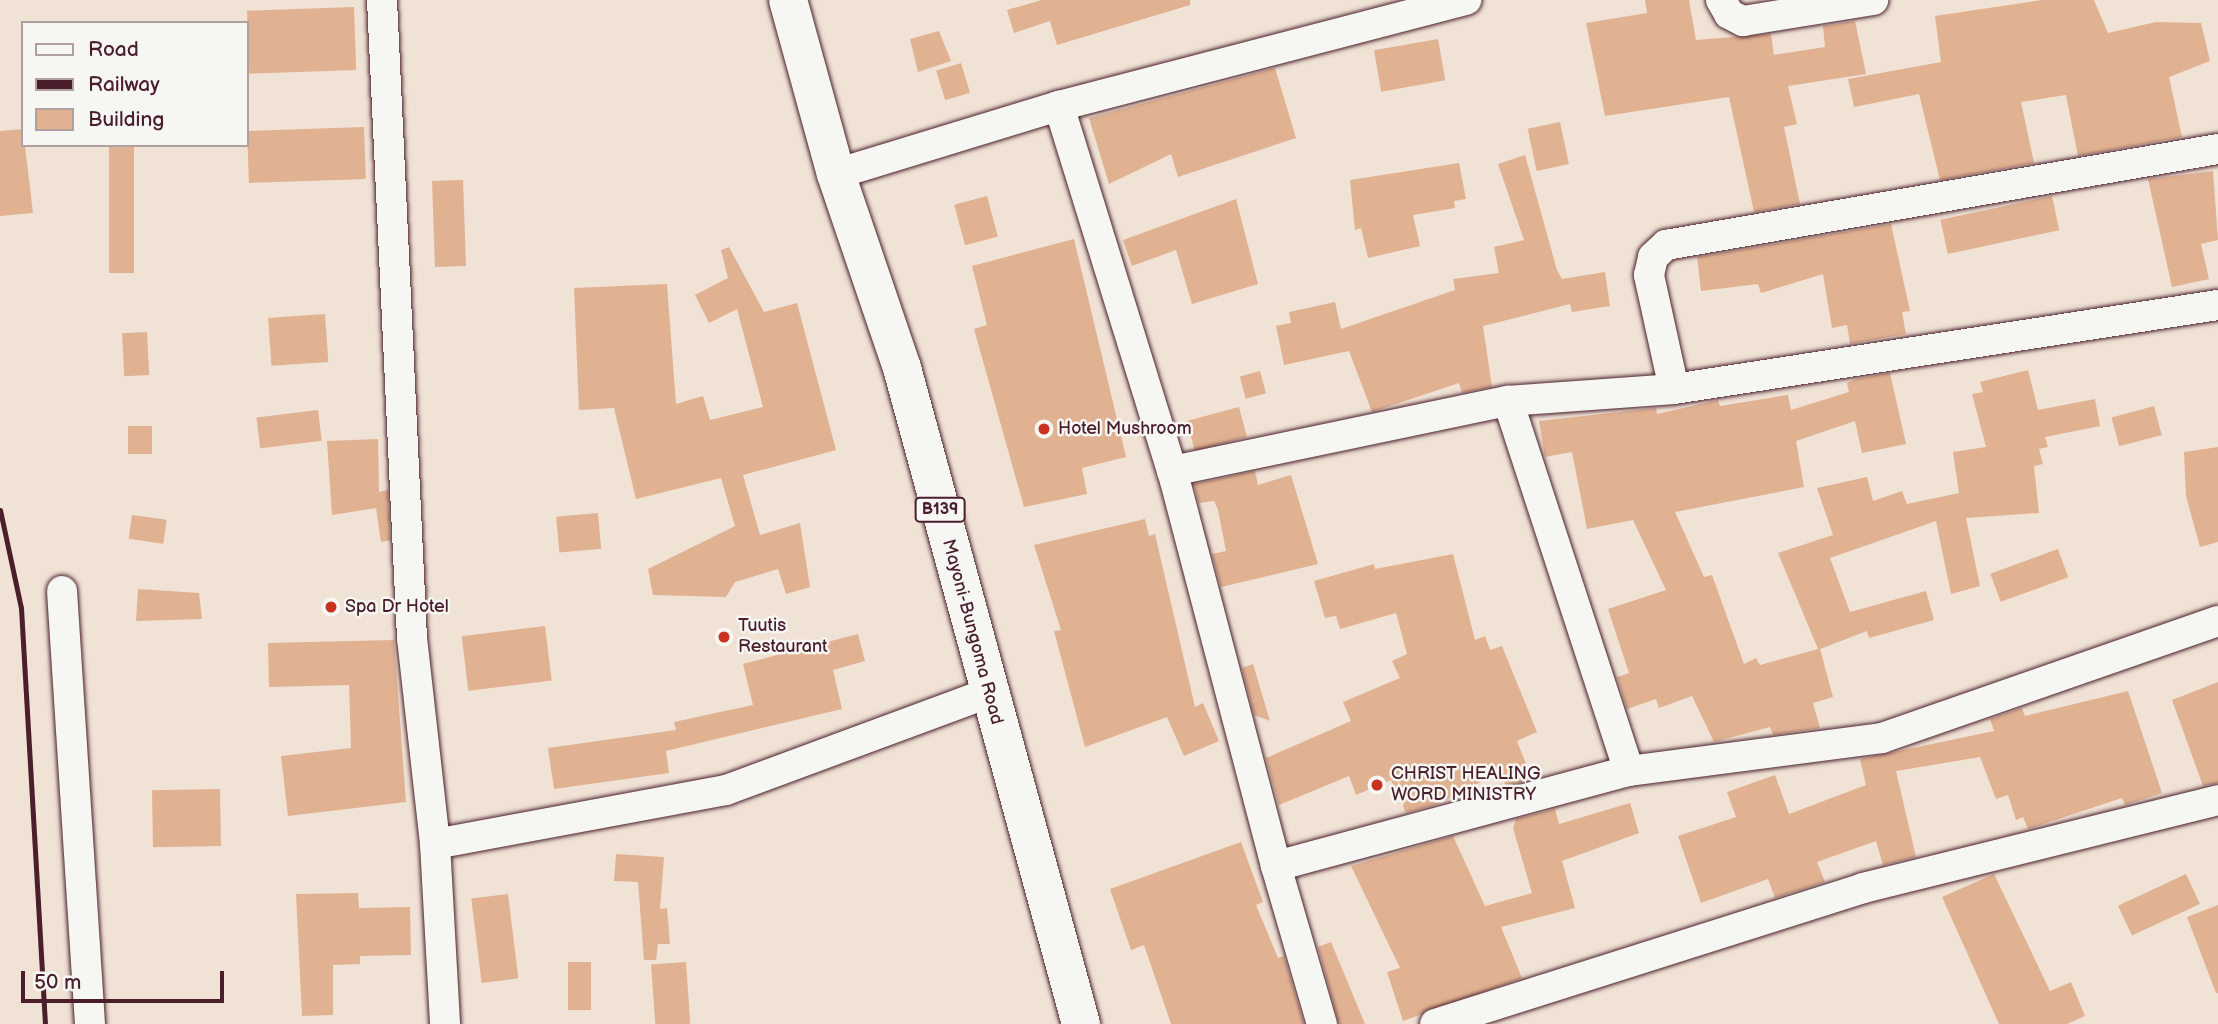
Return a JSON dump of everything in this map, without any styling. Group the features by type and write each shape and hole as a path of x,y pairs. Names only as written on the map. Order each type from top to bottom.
{"main road":[{"name":"Mayoni-Bungoma Road","path":"788,0 836,174 902,368 988,693 1082,1024"}],"street":[{"path":"382,0 412,638 435,844 445,1024"},
{"path":"836,174 1059,106 1466,0"},
{"path":"1721,0 1743,21 1873,0"},
{"path":"1059,106 1172,471 1276,866 1322,1024"},
{"path":"1674,389 1649,275 1653,257 1666,244 2218,149"},
{"path":"1172,471 1508,401 1674,389 2218,304"},
{"path":"1508,401 1629,771"},
{"path":"62,591 90,1024"},
{"path":"1276,866 1629,771 1882,738 2218,621"},
{"path":"435,844 726,790 988,693"},
{"path":"1435,1024 1863,888 2218,800"}],"building":[{"path":"1042,0 1190,0 1190,5 1057,45 1050,21 1014,33 1007,10"},
{"path":"1645,0 1689,0 1696,40 1771,34 1774,55 1825,47 1823,26 1855,21 1866,74 1788,86 1797,124 1784,127 1800,204 1754,212 1729,97 1605,116 1586,23 1647,13"},
{"path":"2042,0 2094,0 2108,33 2156,22 2201,23 2210,61 2169,77 2182,137 2078,156 2066,95 2021,102 2034,163 1940,180 1919,94 1854,107 1848,79 1941,62 1935,16"},
{"path":"354,7 356,70 249,74 247,11"},
{"path":"939,31 951,61 918,72 910,39"},
{"path":"1438,39 1445,80 1381,92 1374,50"},
{"path":"961,63 970,93 945,100 936,71"},
{"path":"1275,68 1296,138 1178,177 1171,154 1109,184 1089,118"},
{"path":"1560,122 1569,164 1537,171 1528,129"},
{"path":"364,127 366,179 249,183 248,131"},
{"path":"21,129 21,147 25,147 33,213 0,216 0,131"},
{"path":"109,147 134,147 134,273 109,273"},
{"path":"1525,155 1557,270 1562,279 1605,272 1610,306 1572,312 1570,304 1483,326 1492,387 1462,393 1459,383 1372,412 1349,351 1284,365 1276,326 1291,323 1289,312 1335,302 1341,329 1455,290 1453,279 1499,273 1494,247 1524,240 1498,164"},
{"path":"1459,163 1466,199 1454,201 1455,208 1413,215 1420,246 1368,258 1361,228 1355,230 1350,180"},
{"path":"2213,171 2218,240 2201,244 2209,279 2172,287 2148,179"},
{"path":"463,180 466,266 435,267 432,181"},
{"path":"987,196 998,237 965,245 954,205"},
{"path":"2052,196 2059,230 1948,254 1940,220"},
{"path":"1236,199 1258,284 1192,304 1176,250 1132,266 1123,240"},
{"path":"1891,224 1910,311 1902,312 1906,334 1850,344 1847,325 1832,328 1823,274 1761,293 1758,284 1701,291 1697,257"},
{"path":"1074,239 1126,457 1082,468 1087,494 1024,507 974,329 987,325 972,266"},
{"path":"729,247 764,312 797,303 836,450 743,475 760,535 800,523 810,587 786,594 778,569 735,582 726,597 653,595 648,569 735,526 721,478 636,499 614,408 579,410 574,288 667,284 676,404 703,396 710,420 763,407 737,309 709,323 695,295 728,278 721,250"},
{"path":"325,314 328,362 271,366 268,318"},
{"path":"147,332 149,375 124,376 122,333"},
{"path":"2028,370 2038,410 2095,399 2100,426 2045,437 2048,447 2039,449 2043,464 2034,466 2039,513 1966,518 1980,586 1951,594 1936,521 1830,558 1850,612 1926,591 1934,620 1869,638 1867,631 1820,649 1833,697 1813,703 1820,728 1773,735 1770,727 1714,742 1692,696 1659,708 1656,699 1627,709 1617,677 1629,673 1608,609 1666,590 1633,520 1587,529 1572,452 1545,457 1539,421 1656,408 1657,414 1718,400 1720,406 1788,395 1791,410 1849,392 1847,383 1856,379 1890,373 1906,444 1862,453 1855,421 1796,441 1804,487 1675,512 1704,577 1712,575 1744,664 1756,658 1760,665 1818,649 1778,553 1833,535 1817,488 1867,477 1873,501 1902,491 1907,504 1959,493 1953,452 1986,447 1972,394 1983,392 1980,382"},
{"path":"1260,371 1266,393 1246,399 1240,376"},
{"path":"2154,406 2162,435 2119,446 2111,417"},
{"path":"1239,407 1247,437 1195,451 1187,421"},
{"path":"318,410 322,441 260,448 256,418"},
{"path":"128,426 152,426 152,454 128,454"},
{"path":"378,439 379,492 388,490 390,540 381,542 376,508 332,515 327,441"},
{"path":"2218,447 2218,542 2200,547 2186,496 2184,452"},
{"path":"1255,471 1258,485 1291,475 1318,564 1221,587 1212,554 1226,551 1218,510 1214,501 1199,503 1194,484"},
{"path":"598,513 601,549 559,553 556,517"},
{"path":"132,515 167,520 163,544 129,539"},
{"path":"1145,519 1149,536 1155,534 1195,707 1203,703 1219,741 1184,756 1167,717 1085,747 1054,631 1061,630 1034,545"},
{"path":"2058,549 2068,577 2001,602 1990,574"},
{"path":"1453,554 1475,640 1485,636 1490,650 1502,646 1537,732 1517,741 1532,779 1506,786 1500,772 1438,804 1406,813 1391,780 1356,795 1349,776 1279,805 1266,758 1351,721 1343,702 1400,678 1392,661 1407,654 1396,613 1340,629 1336,616 1325,618 1314,581 1374,564 1375,569"},
{"path":"138,589 199,593 202,619 136,621"},
{"path":"545,626 552,681 468,691 462,636"},
{"path":"858,634 865,661 833,670 842,709 666,751 669,773 554,789 548,748 676,730 674,722 753,705 743,664"},
{"path":"394,640 406,802 288,816 281,756 351,748 349,685 269,687 268,643"},
{"path":"1253,664 1270,721 1254,715 1242,668"},
{"path":"2218,682 2218,783 2203,786 2172,700"},
{"path":"2128,691 2162,793 2125,805 2122,798 2028,829 2023,817 2016,820 2008,795 1996,799 1980,757 1896,771 1916,857 1883,865 1876,841 1817,862 1825,882 1775,898 1768,879 1701,903 1678,836 1736,817 1727,792 1775,775 1789,814 1866,785 1860,759 1994,731 1990,719 2022,708 2025,716"},
{"path":"220,789 221,846 153,847 152,790"},
{"path":"1630,803 1639,833 1562,861 1575,908 1501,927 1522,978 1403,1021 1387,972 1400,968 1351,866 1453,836 1485,906 1532,893 1513,828 1516,819 1555,809 1559,824"},
{"path":"1241,842 1263,902 1256,905 1278,958 1284,956 1304,1024 1171,1024 1144,945 1131,950 1110,889"},
{"path":"616,854 664,857 660,909 667,908 670,944 658,944 656,960 644,960 638,882 614,881"},
{"path":"1994,874 2050,991 2071,982 2085,1016 2067,1024 1999,1024 1942,897"},
{"path":"2186,874 2200,904 2132,936 2118,906"},
{"path":"358,893 359,908 410,907 411,955 360,956 360,964 333,965 333,1015 302,1016 296,894"},
{"path":"508,894 518,978 482,983 471,899"},
{"path":"2218,905 2218,993 2216,993 2187,917"},
{"path":"1331,942 1365,1024 1339,1024 1318,947"},
{"path":"568,962 591,962 591,1010 568,1010"},
{"path":"686,962 690,1024 655,1024 651,964"}],"railway":[{"path":"0,510 21,608 45,1024"}],"place":[{"name":"Hotel Mushroom","path":"1044,429"},
{"name":"Spa Dr Hotel","path":"331,607"},
{"name":"Tuutis Restaurant","path":"724,637"},
{"name":"CHRIST HEALING WORD MINISTRY","path":"1377,785"}]}
